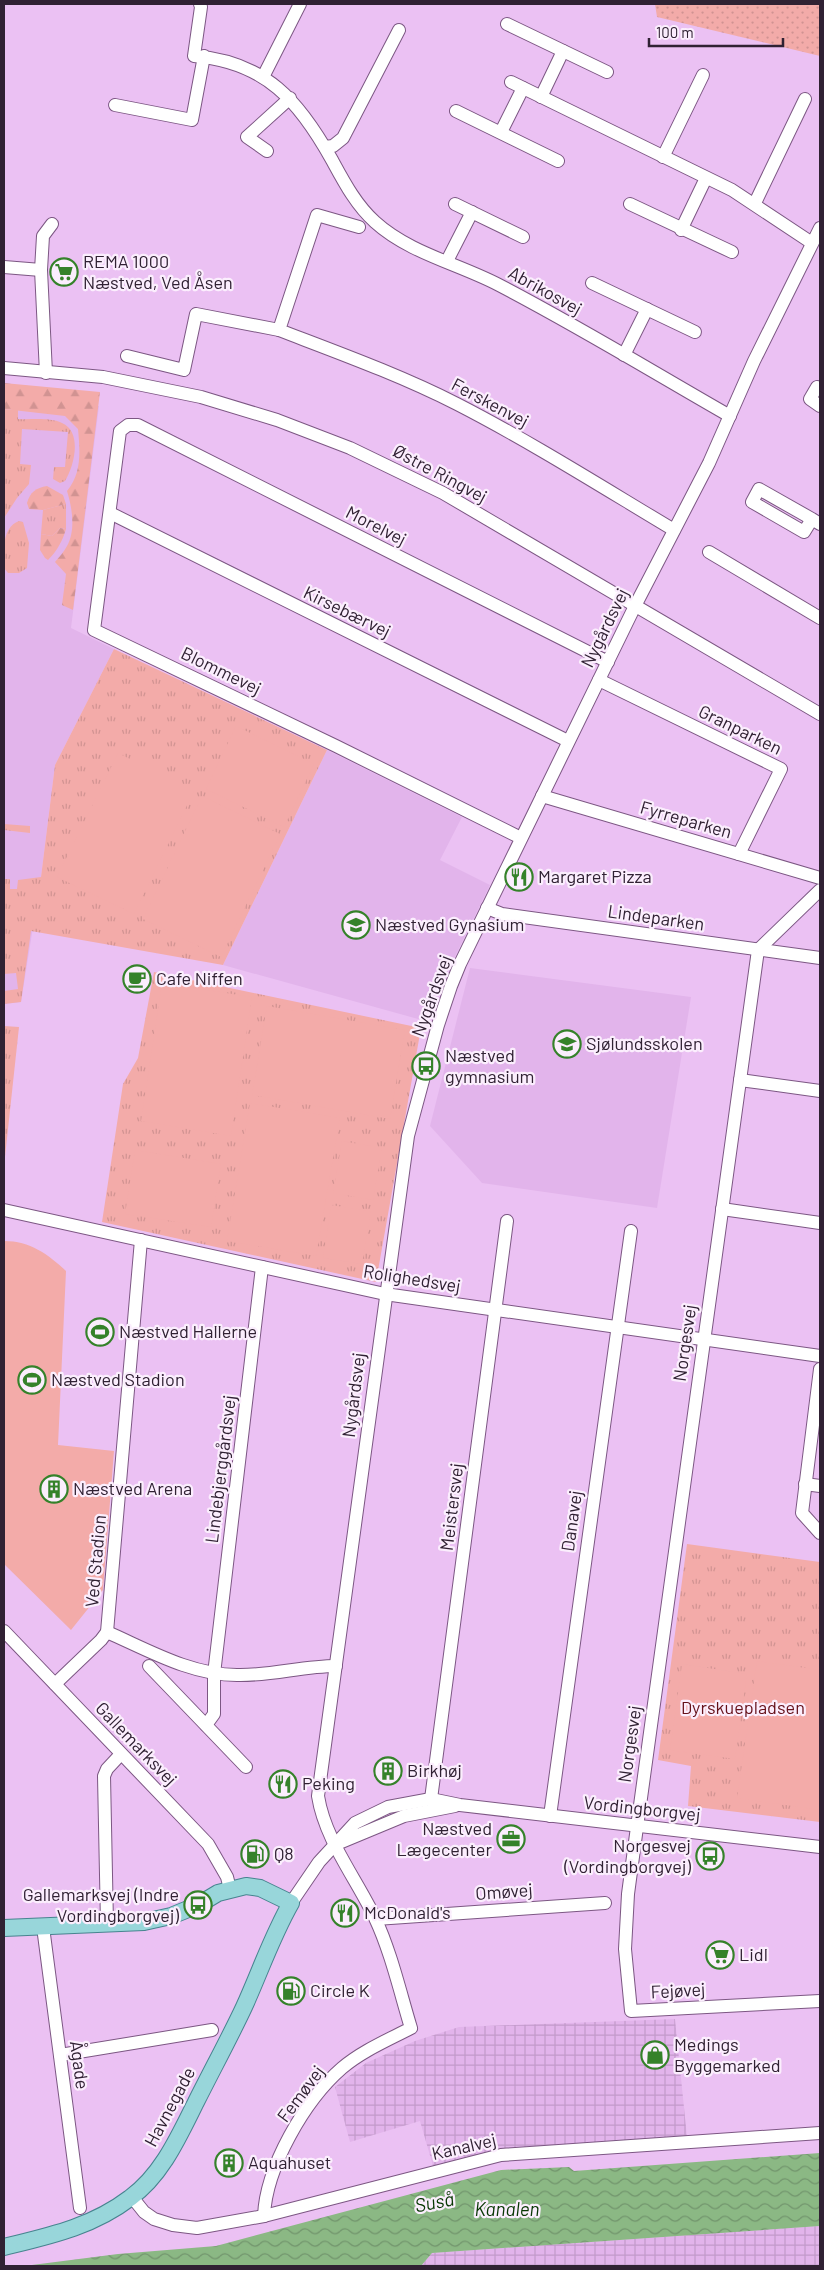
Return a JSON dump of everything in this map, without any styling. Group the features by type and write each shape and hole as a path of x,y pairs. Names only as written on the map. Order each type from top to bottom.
{"main road":[{"path":"4,1928 144,1922 171,1916 230,1889 246,1886 260,1888 291,1903"},
{"name":"Havnegade","path":"4,2247 68,2232 93,2221 132,2198 153,2177 174,2146 244,2006 272,1940 291,1903"}],"street":[{"path":"115,105 192,120 204,56 194,56 202,7 200,4"},
{"path":"263,77 300,4"},
{"path":"507,24 607,72"},
{"path":"325,147 333,146 343,138 399,30"},
{"path":"541,97 563,51"},
{"name":"Abrikosvej","path":"204,56 242,66 263,77 290,98 308,119 350,193 374,222 402,241 520,296 730,416"},
{"path":"663,157 703,75"},
{"path":"511,82 755,203 812,243"},
{"path":"501,132 523,88"},
{"path":"267,151 248,137 290,98"},
{"path":"755,203 805,99"},
{"path":"456,111 558,161"},
{"path":"681,230 706,178"},
{"path":"455,204 523,236"},
{"path":"630,204 681,230 732,252"},
{"path":"447,261 472,212"},
{"path":"279,330 317,215 359,227"},
{"path":"46,373 41,270 43,236 52,224"},
{"name":"Nygårdsvej","path":"411,2028 376,1919 336,1845 320,1811 318,1796 385,1294 414,1107 450,986 568,741 635,606 709,464 767,334 820,228"},
{"path":"4,267 41,270"},
{"name":"Abrikosvej","path":"592,283 695,332"},
{"path":"624,355 647,309"},
{"name":"Ferskenvej","path":"127,356 184,370 196,314 279,330 387,371 457,404 520,438 674,530"},
{"name":"Østre Ringvej","path":"4,368 131,382 200,397 277,420 350,448 442,492 820,714"},
{"path":"820,388 817,386 810,400 820,406"},
{"name":"Blommevej","path":"128,424 120,431 94,630 336,746 521,838"},
{"name":"Morelvej","path":"128,424 138,426 608,662"},
{"name":"Kirsebærvej","path":"110,513 568,741"},
{"path":"709,552 819,615"},
{"name":"Granparken","path":"599,680 781,769 740,854"},
{"name":"Fyrreparken","path":"542,796 820,878"},
{"path":"758,950 820,890"},
{"name":"Lindeparken","path":"487,908 502,914 820,958"},
{"name":"Norgesvej","path":"636,1826 758,950"},
{"path":"740,1080 820,1091"},
{"path":"722,1209 820,1223"},
{"name":"Rolighedsvej","path":"4,1210 385,1294 820,1356"},
{"name":"Meistersvej","path":"431,1799 507,1221"},
{"name":"Danavej","path":"550,1816 631,1231"},
{"name":"Ved Stadion","path":"55,1684 107,1632 141,1240"},
{"name":"Lindebjerggårdsvej","path":"206,1725 214,1714 214,1674 262,1268"},
{"path":"820,1369 802,1513 820,1533"},
{"path":"806,1484 820,1486"},
{"name":"Gallemarksvej","path":"4,1631 208,1844 227,1877 230,1889"},
{"path":"107,1632 186,1666 214,1674 251,1675 317,1666 336,1666"},
{"path":"150,1666 246,1767"},
{"path":"107,1924 104,1776 107,1769 121,1754"},
{"name":"Vordingborgvej","path":"291,1903 319,1862 355,1823 372,1813 388,1807 431,1799 460,1805 820,1847"},
{"name":"Vordingborgvej","path":"336,1845 404,1816 460,1805"},
{"name":"Fejøvej","path":"636,1826 628,1894 625,1949 632,2011 820,2001"},
{"name":"Omøvej","path":"376,1919 605,1903"},
{"name":"Ågade","path":"42,1927 80,2208"},
{"name":"Femøvej","path":"264,2216 265,2199 276,2165 287,2143 321,2089 358,2057 411,2028"},
{"path":"60,2055 212,2030"},
{"name":"Kanalvej","path":"132,2198 144,2212 154,2219 174,2225 197,2228 264,2216 501,2155 820,2133"}],"shaded area":[{"path":"4,399 99,406 71,628 114,649 55,765 41,877 21,1002 4,1004"},
{"name":"Næstved Gynasium","path":"327,750 462,817 440,860 490,885 439,989 429,1022 223,965"},
{"name":"Sjølundsskolen","path":"470,968 691,997 657,1208 482,1183 430,1126"},
{"path":"675,2019 687,2137 433,2166 420,2121 350,2142 335,2087 366,2063 415,2041 459,2027"},
{"path":"820,2226 820,2266 421,2266 432,2253"}],"green space":[{"path":"655,4 820,4 820,56 657,17"},
{"path":"4,383 100,392 73,610 62,605 66,574 55,562 66,548 72,533 72,511 67,491 78,469 78,429 65,416 4,409"},
{"path":"4,409 18,410 18,419 46,419 62,423 73,434 75,450 68,475 65,481 60,483 53,479 54,467 65,467 68,432 22,429 20,464 31,465 29,484 4,518"},
{"path":"47,486 63,495 66,504 43,510 29,509 27,503 32,493 37,489"},
{"path":"66,504 66,529 60,528 52,536 41,534 43,510"},
{"path":"19,521 23,522 29,543 27,568 19,573 8,573 4,568 6,535 13,524"},
{"path":"60,528 66,529 65,533 57,549 48,560 40,550 41,534 52,536"},
{"path":"114,649 327,750 223,965 31,931 21,1002 4,1004 4,991 18,989 16,973 4,974 4,879 10,879 10,889 17,889 18,880 41,877 55,765"},
{"path":"236,726 314,764 284,827 206,789"},
{"path":"118,753 194,791 134,914 57,877"},
{"path":"202,796 280,834 221,957 143,919"},
{"path":"4,824 30,826 30,833 4,830"},
{"path":"154,972 421,1028 376,1282 102,1222 123,1084 138,1058"},
{"path":"162,983 252,997 231,1136 141,1121"},
{"path":"267,1006 405,1030 390,1119 252,1095"},
{"path":"4,1026 19,1027 4,1166"},
{"path":"250,1103 340,1118 316,1256 227,1241"},
{"path":"342,1141 382,1148 373,1200 333,1193"},
{"path":"135,1150 221,1164 211,1227 125,1214"},
{"path":"331,1205 371,1211 362,1264 323,1258"},
{"name":"Næstved Stadion","path":"4,1241 30,1246 52,1259 66,1271 58,1445 114,1451 103,1590 71,1630 4,1564"},
{"name":"Dyrskuepladsen","path":"687,1544 820,1562 820,1822 688,1806 691,1766 658,1760"},
{"path":"757,1661 820,1670 820,1810 737,1798"},
{"path":"682,1664 747,1674 735,1759 670,1750"}],"water":[{"name":"Kanalen","path":"820,2153 820,2226 432,2253 421,2266 24,2266 118,2254 216,2246 501,2170 569,2167 574,2171"}],"place":[{"name":"REMA 1000 Næstved, Ved Åsen","path":"64,272"},
{"name":"Margaret Pizza","path":"519,877"},
{"name":"Næstved Gynasium","path":"356,925"},
{"name":"Cafe Niffen","path":"137,979"},
{"name":"Sjølundsskolen","path":"567,1044"},
{"name":"Næstved gymnasium","path":"426,1066"},
{"name":"Næstved Hallerne","path":"100,1332"},
{"name":"Næstved Stadion","path":"32,1380"},
{"name":"Næstved Arena","path":"54,1489"},
{"name":"Birkhøj","path":"388,1771"},
{"name":"Peking","path":"283,1784"},
{"name":"Næstved Lægecenter","path":"511,1839"},
{"name":"Q8","path":"255,1854"},
{"name":"Norgesvej (Vordingborgvej)","path":"710,1856"},
{"name":"Gallemarksvej (Indre Vordingborgvej)","path":"198,1905"},
{"name":"McDonald's","path":"345,1913"},
{"name":"Lidl","path":"720,1955"},
{"name":"Circle K","path":"291,1991"},
{"name":"Medings Byggemarked","path":"655,2055"},
{"name":"Aquahuset","path":"229,2163"}],"water label":[{"name":"Suså","path":"434,2202"}]}
